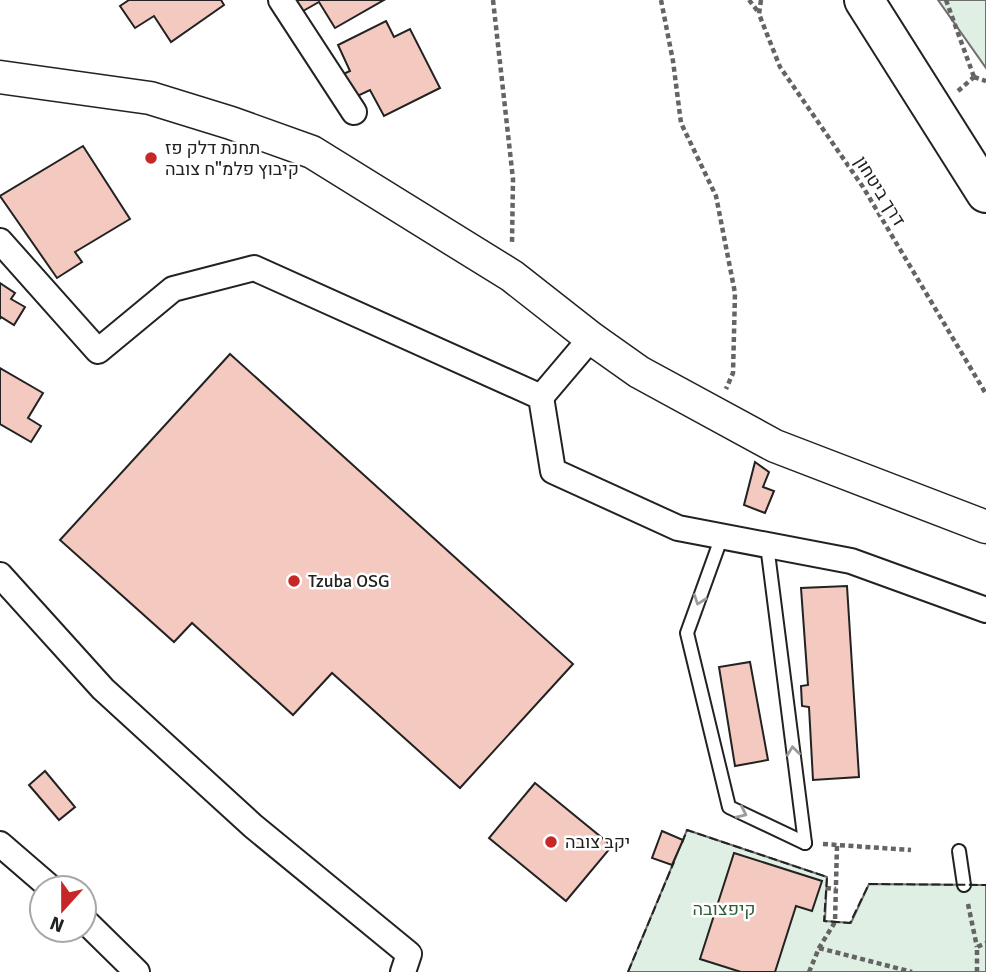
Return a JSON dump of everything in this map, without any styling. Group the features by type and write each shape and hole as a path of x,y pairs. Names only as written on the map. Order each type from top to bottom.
{"main road":[{"path":"864,0 986,193"}],"street":[{"path":"281,0 354,112"},
{"path":"0,77 150,98 312,152 512,275 591,338 639,372 775,446 986,527"},
{"path":"0,241 98,351 173,289 254,268 541,397"},
{"path":"591,338 541,397 553,471 678,528 851,561 986,610"},
{"path":"0,575 103,689 253,826 409,954 403,972"},
{"path":"0,844 35,874"},
{"path":"98,934 137,972"}],"lane":[{"path":"722,536 687,633 729,807 805,843"},
{"path":"767,545 805,843"},
{"path":"959,851 964,885"}],"path":[{"path":"493,0 513,179 512,275"},
{"path":"661,0 681,123 716,196 735,293 733,373 716,412"},
{"path":"749,0 759,14"},
{"name":"דרך ביטחון","path":"761,0 759,14 780,67 863,187 986,394"},
{"path":"946,0 974,77 986,80"},
{"path":"805,843 911,850"},
{"path":"809,972 819,948 835,922 837,845"},
{"path":"964,885 977,947 976,972"},
{"path":"826,888 836,889"},
{"path":"977,947 986,943"},
{"path":"819,948 912,972"}],"green space":[{"path":"938,0 986,0 986,68"},
{"name":"קיפצובה","path":"687,830 827,877 825,921 851,923 869,884 986,885 986,972 628,972"}],"building":[{"path":"129,0 221,0 224,5 171,42 154,16 135,28 120,6"},
{"path":"296,0 384,0 335,28 319,2 303,11"},
{"path":"386,21 394,37 410,29 440,88 384,116 370,90 351,99 339,76 350,71 338,45"},
{"path":"83,146 130,219 75,252 82,262 57,278 0,196"},
{"path":"0,283 15,293 11,299 25,307 14,325 1,317 0,319"},
{"name":"Tzuba OSG","path":"230,354 573,664 460,788 332,673 293,715 192,623 174,642 60,540"},
{"path":"0,368 43,393 28,418 41,426 31,442 0,424"},
{"path":"755,462 769,472 763,487 774,491 765,513 744,505"},
{"path":"847,586 859,777 813,780 809,707 802,706 801,686 808,685 801,588"},
{"path":"750,662 768,760 735,766 719,667"},
{"path":"45,771 75,807 59,820 29,785"},
{"name":"יקב צובה","path":"535,783 612,846 566,901 489,838"},
{"path":"662,831 683,840 672,865 652,858"},
{"path":"734,853 822,881 812,911 796,906 775,972 741,972 700,959"}],"fence":[{"path":"682,843 687,830 827,877 824,921 850,923 869,884 986,885"},
{"path":"628,972 674,862"}],"place":[{"name":"תחנת דלק פז קיבוץ פלמ\"ח צובה","path":"151,158"},
{"name":"Tzuba OSG","path":"294,581"},
{"name":"יקב צובה","path":"551,842"}]}
